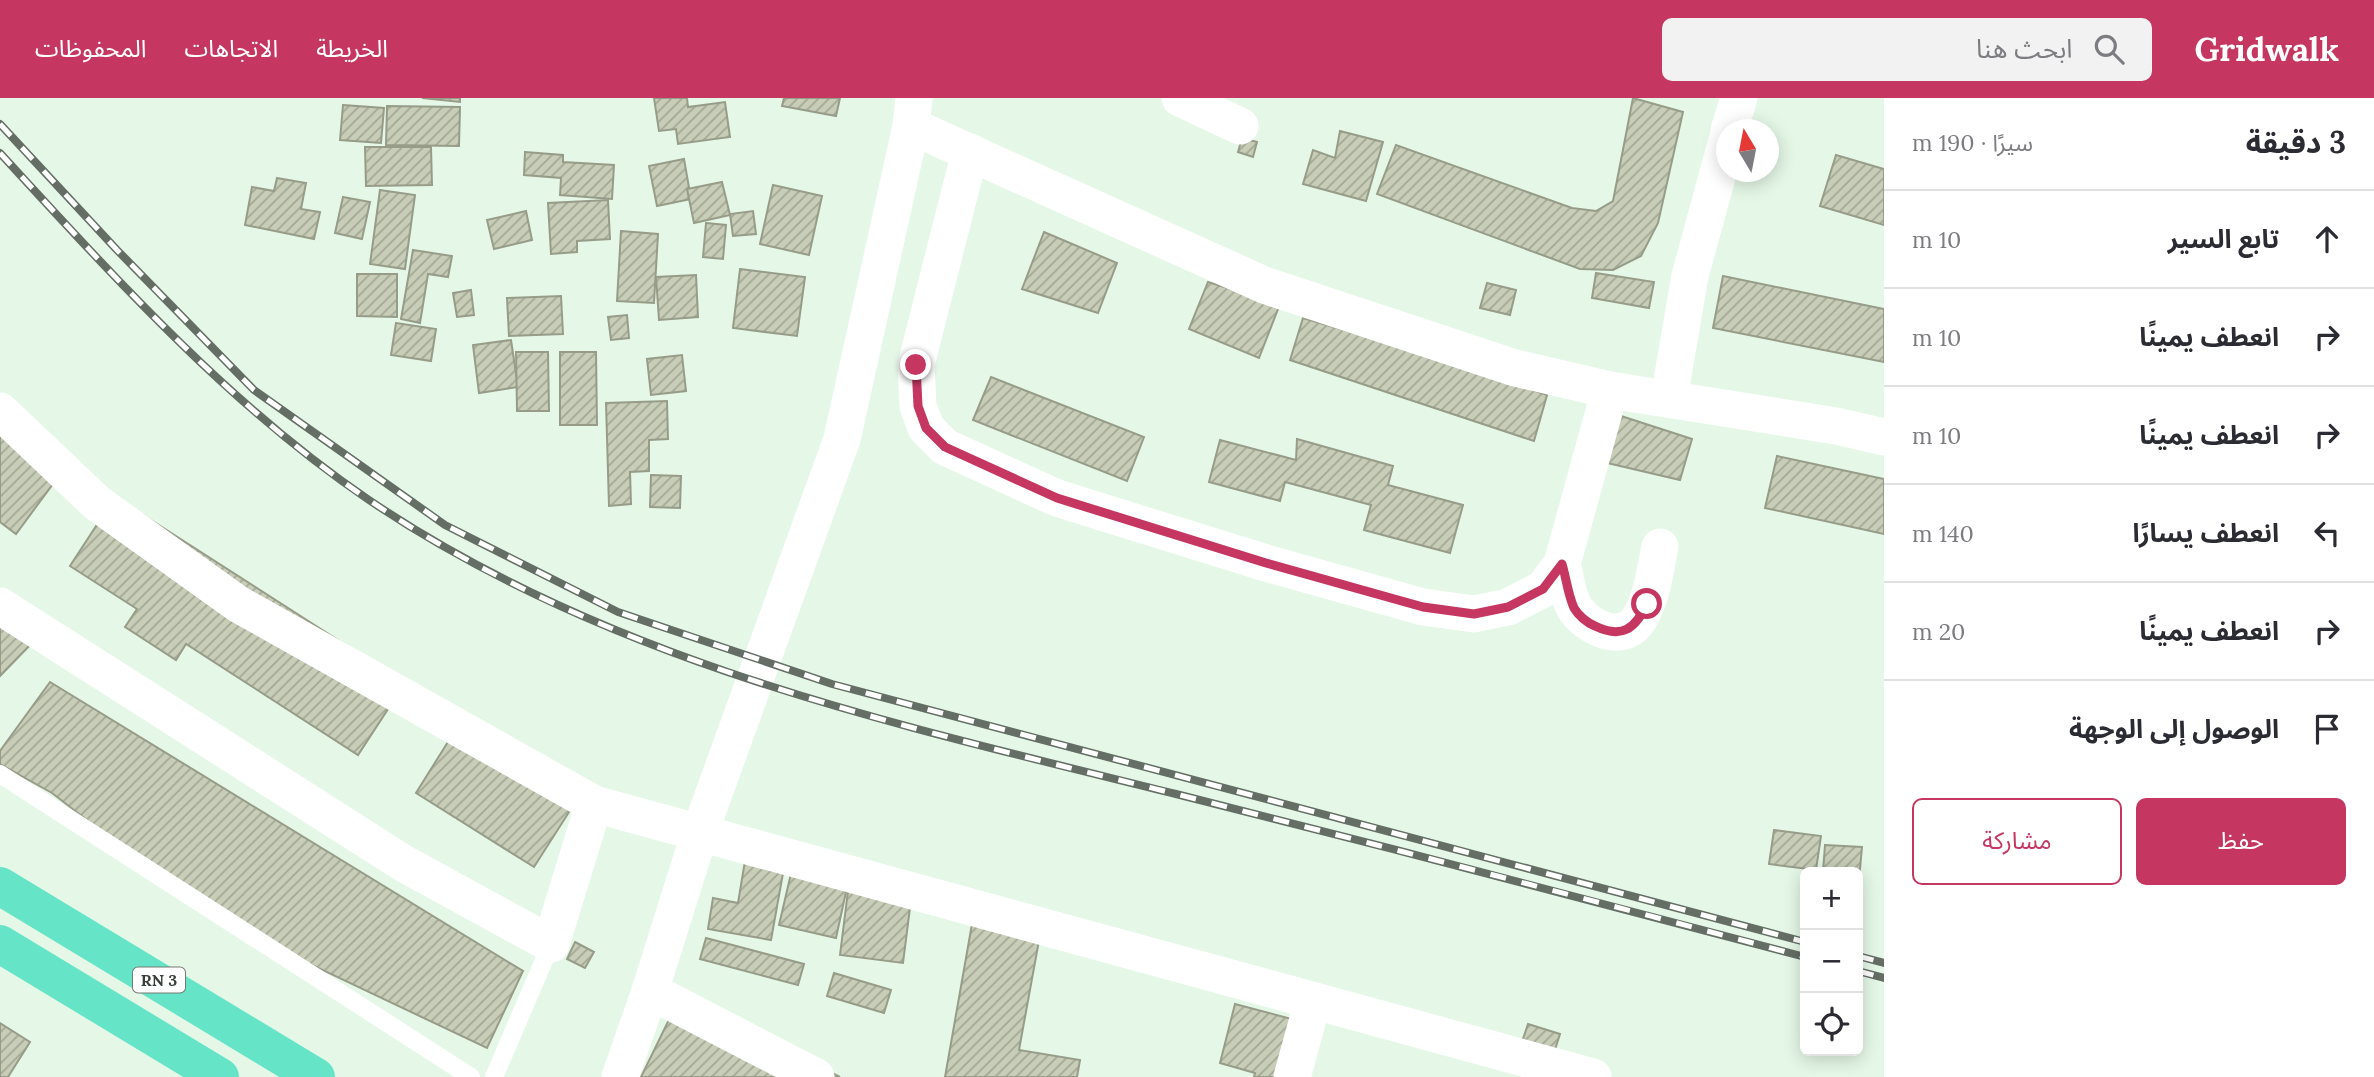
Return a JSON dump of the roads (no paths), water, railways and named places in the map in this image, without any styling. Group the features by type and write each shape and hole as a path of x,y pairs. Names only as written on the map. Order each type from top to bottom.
{"highway":[{"name":"RN 3","path":"0,886 316,1077"},
{"path":"0,944 220,1077"}],"street":[{"path":"1180,98 1240,126"},
{"path":"1733,119 1739,98"},
{"path":"620,1077 650,991 699,832 842,439 912,112 970,152 1264,285 1515,368 1610,390 1836,426 1884,437"},
{"path":"970,152 916,365 918,406 926,428 945,447 1057,498 1266,563 1423,607 1474,614 1508,607 1543,589 1562,564 1610,390"},
{"path":"1669,398 1690,276 1716,180"},
{"path":"0,411 97,503 237,604 594,804 1313,1001 1539,1071 1593,1077"},
{"path":"1562,564 1574,608 1587,623 1609,633 1623,631 1638,622 1647,604 1660,547"},
{"path":"0,606 403,863 551,944 594,804"},
{"path":"650,991 816,1077"},
{"path":"1292,1077 1313,1001"}],"lane":[{"path":"0,774 471,1077"},
{"path":"494,1077 551,944"}],"railway":[{"path":"0,124 117,250 254,390 445,525 618,612 832,684 1800,941"},
{"path":"0,153 130,292 268,423 369,500 461,557 558,605 657,646 862,714 1800,956"},
{"path":"1863,957 1884,963"},
{"path":"1863,972 1884,978"}]}
